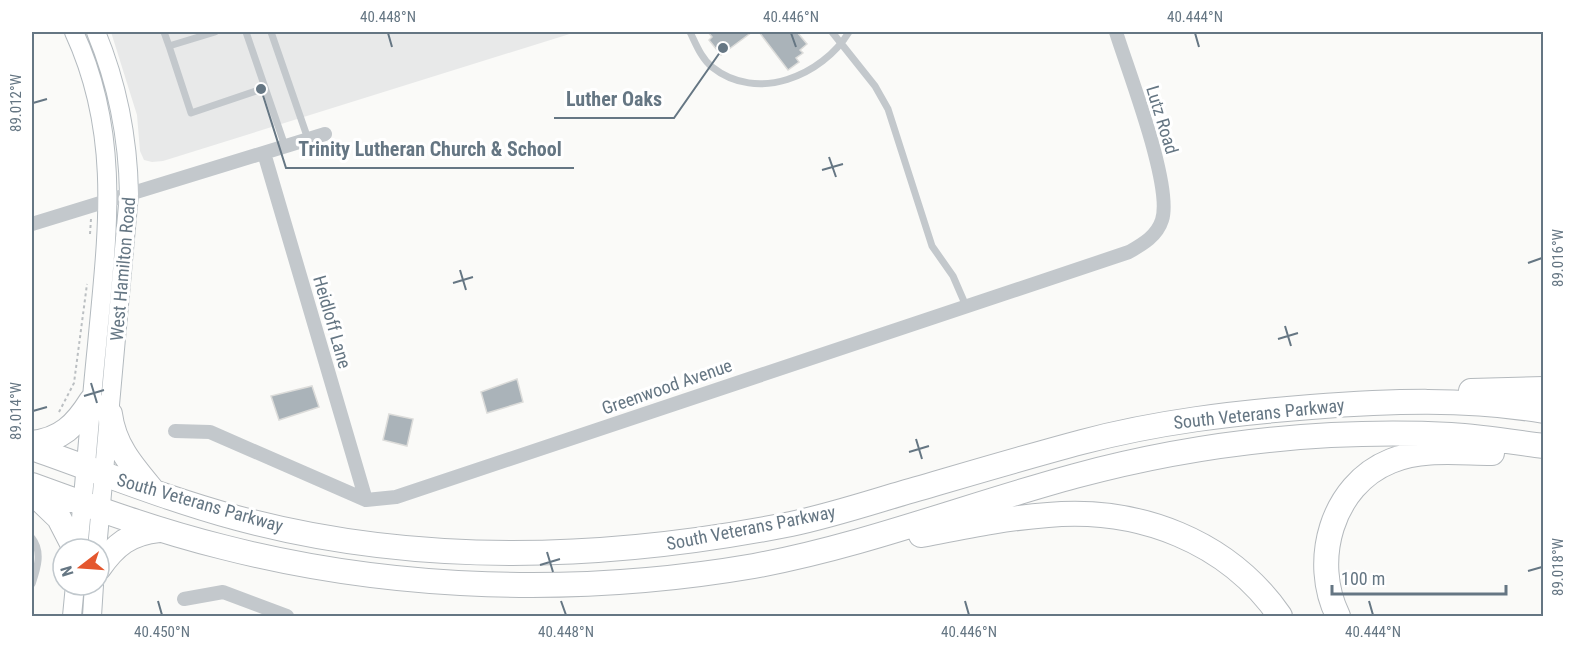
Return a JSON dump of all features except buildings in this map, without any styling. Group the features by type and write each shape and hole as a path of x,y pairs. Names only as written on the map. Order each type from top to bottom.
{"highway":[{"path":"1234,413 1290,395 1544,389"},
{"name":"South Veterans Parkway","path":"32,448 155,493 251,521 313,534 407,547 515,553 623,549 793,523 1085,441 1148,426 1234,413 1383,402 1451,402 1544,411"},
{"path":"32,443 49,441 101,407 118,445 155,493"},
{"name":"South Veterans Parkway","path":"32,485 159,530 228,549 357,573 447,582 524,585 601,583 751,566 801,556 1078,475 1172,454 1222,446 1306,437 1409,434 1456,436 1544,448"},
{"path":"1338,616 1326,580 1328,539 1334,519 1347,496 1373,471 1391,461 1434,452 1517,454 1544,448"},
{"path":"32,492 59,518 66,537"},
{"path":"801,556 1001,520 1050,514 1103,516 1150,524 1191,538 1234,564 1270,601 1280,616"},
{"path":"111,553 129,536 159,530"}],"main road":[{"name":"West Hamilton Road","path":"74,32 97,93 104,126 100,203 101,407"},
{"name":"West Hamilton Road","path":"92,507 101,407 129,194 129,156 120,101 96,32"},
{"path":"92,507 96,537"},
{"path":"78,537 92,507"},
{"path":"72,616 74,597"},
{"path":"92,616 93,597"}],"street":[{"name":"Lutz Road","path":"1116,32 1160,174 1165,199 1162,220"},
{"path":"32,225 325,134"},
{"name":"Heidloff Lane","path":"264,153 366,500"},
{"name":"Greenwood Avenue","path":"175,431 210,432 366,500 396,497 1129,252 1143,244 1155,233 1162,220"},
{"path":"184,599 223,592 287,616"}],"lane":[{"path":"164,32 191,113 265,88"},
{"path":"169,46 215,32"},
{"path":"246,32 285,146"},
{"path":"271,32 308,139"},
{"path":"690,32 701,55 712,67 726,75 755,83 780,83 801,75 825,60 842,44 849,32"},
{"path":"832,32 875,86 888,109 932,246 953,276 966,306"},
{"path":"32,538 36,544 32,584"}],"path":[{"path":"90,238 100,203"},
{"path":"68,430 58,415 74,383 87,280"}],"shaded area":[{"path":"111,32 576,32 163,161 152,162 144,160 140,151 137,115"}],"place":[{"name":"Luther Oaks","path":"723,48"},
{"name":"Trinity Lutheran Church & School","path":"261,89"}]}
